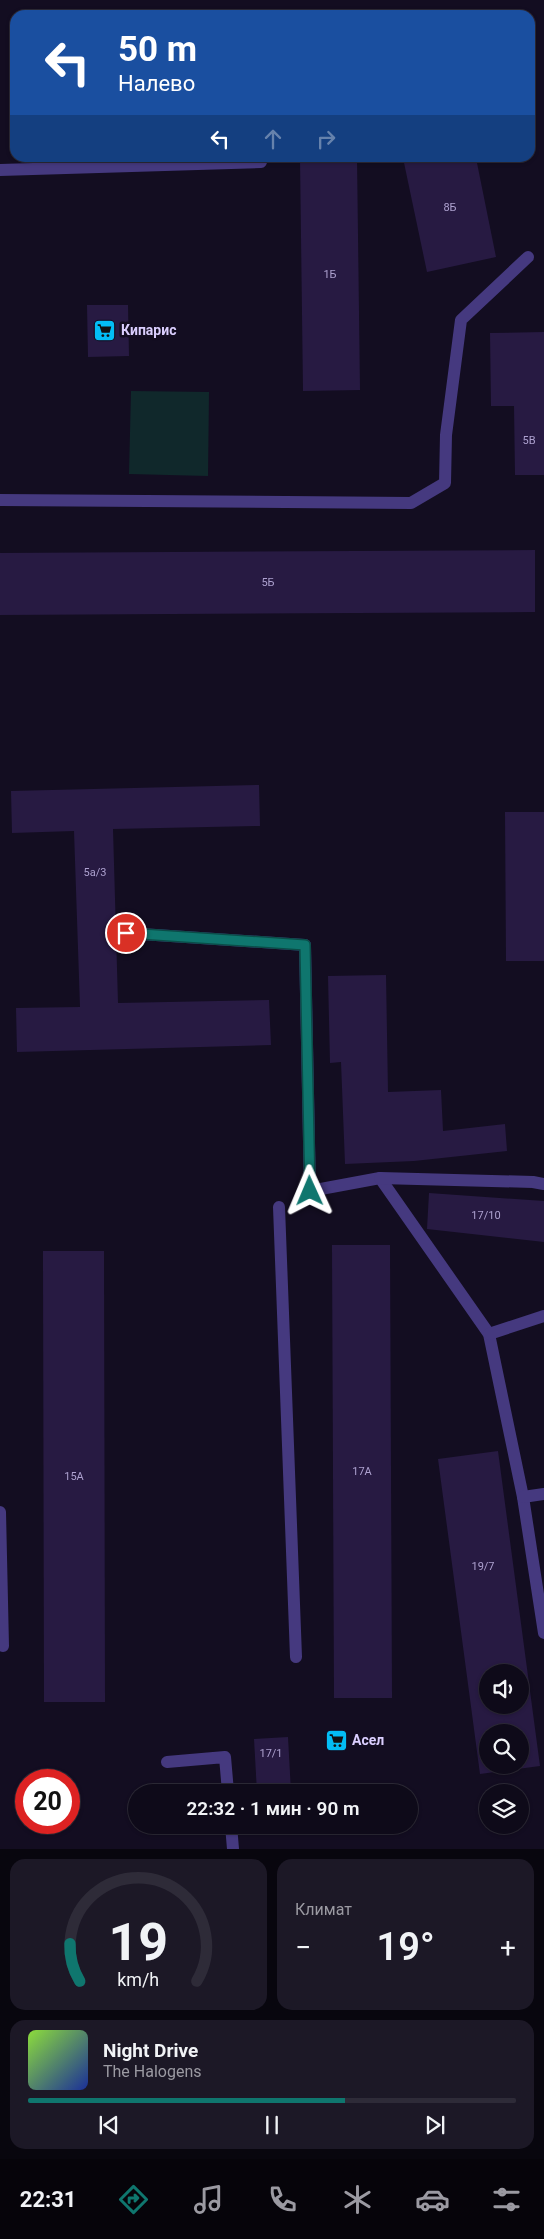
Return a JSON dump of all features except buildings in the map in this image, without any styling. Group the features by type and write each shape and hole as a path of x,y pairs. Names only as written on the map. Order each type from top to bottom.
{"lane":[{"path":"0,170 261,162"},
{"path":"0,500 411,503 445,484 446,435 461,320 528,257"},
{"path":"126,933 305,945 310,1191 380,1178 533,1182 544,1184"},
{"path":"380,1178 489,1334 523,1497 544,1633"},
{"path":"279,1207 296,1657"},
{"path":"489,1334 544,1316"},
{"path":"523,1497 544,1494"},
{"path":"0,1512 3,1646"},
{"path":"167,1762 225,1757 227,1784"},
{"path":"232,1834 233,1849"}],"green space":[{"path":"131,391 209,392 208,476 129,474"}],"place":[{"name":"Кипарис","path":"105,330"},
{"name":"Асел","path":"336,1740"}],"route":[{"path":"126,933 305,945 310,1191"}]}
